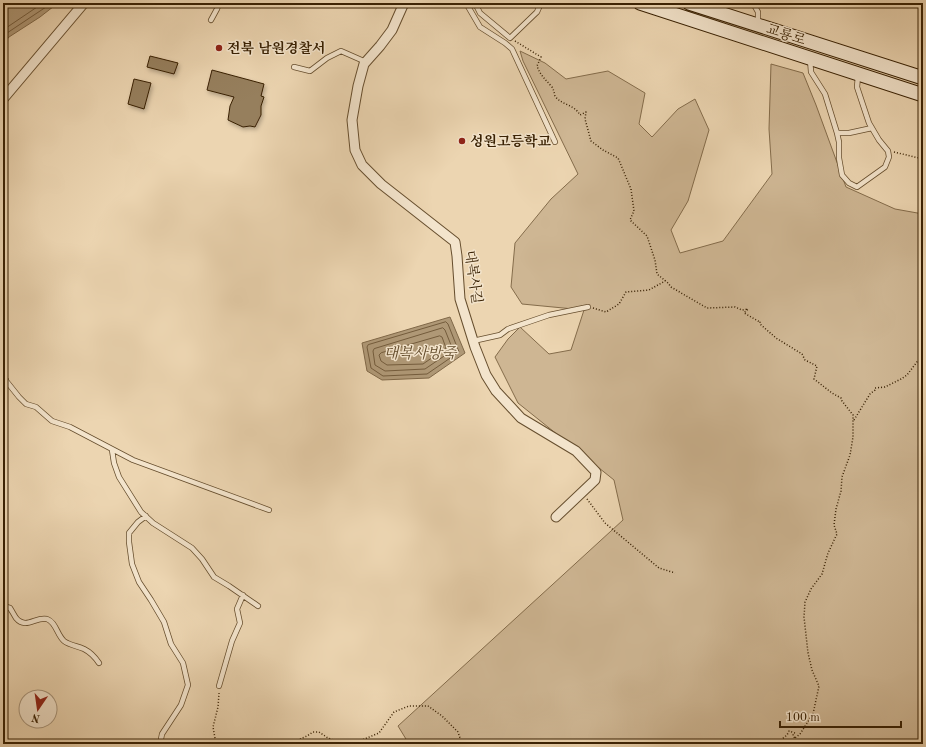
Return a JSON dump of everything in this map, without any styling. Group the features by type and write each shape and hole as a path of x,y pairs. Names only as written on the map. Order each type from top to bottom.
{"street":[{"path":"3,99 84,3"},
{"name":"대복사길","path":"404,3 392,30 366,62 358,86 352,120 354,150 362,165 382,184 455,242 460,299 473,341 486,375 496,391 521,418 576,451 596,472 595,480 556,518"},
{"name":"교룡로","path":"640,3 923,95"},
{"name":"교룡로","path":"689,3 923,78"}],"lane":[{"path":"211,20 219,3"},
{"path":"466,3 480,27 512,49 555,142"},
{"path":"475,3 480,13 510,38 537,12 541,3"},
{"path":"753,3 758,12 758,25"},
{"path":"294,67 310,71 327,58 341,52 366,62"},
{"path":"810,58 811,72 825,94 837,133 842,175 849,183 857,187 885,167 889,157 888,151 879,140 869,123 857,87 858,74"},
{"path":"837,133 848,133 872,128"},
{"path":"473,341 500,336 508,329 549,315 588,307"},
{"path":"3,389 4,378"},
{"path":"4,378 26,404 36,407 52,421 70,427 133,460 269,510"},
{"path":"112,450 114,463 119,477 141,512 161,529 192,548 202,559 214,577 258,606"},
{"path":"146,516 138,522 129,533 132,564 139,582 164,622 171,644 183,663 188,685 181,705 162,734 160,744"},
{"path":"218,686 232,641 240,623 237,609 243,595"},
{"path":"3,606 10,608 15,618 23,623 49,619 62,639 85,649 93,655 99,663"}],"path":[{"path":"510,38 541,57 537,66 540,73 553,89 555,96 565,104 577,110 580,115 586,112 585,119 591,141 603,150 618,158 631,189 634,211 630,220 647,236 655,260 657,274 671,287 707,308 735,307 742,310 748,309 744,313 760,321 760,324 771,334 802,354 805,360 817,366 814,379 832,393 842,398 842,401 853,414 853,437 850,455 842,477 841,491 836,509 834,525 837,534 828,553 822,574 811,589 805,602 804,617 808,653 812,670 819,686 813,714 800,734 795,738"},
{"path":"888,151 923,159"},
{"path":"588,307 606,312 619,304 626,292 649,290 665,281"},
{"path":"853,421 875,388 885,386 908,375 923,351"},
{"path":"582,493 592,504 605,523 659,568 675,573"},
{"path":"216,744 213,727 218,707 218,686"},
{"path":"352,744 379,733 394,712 410,706 428,706 442,716 458,732 462,744"},
{"path":"776,744 787,735 789,731 795,733 793,735 798,744"},
{"path":"289,744 313,732 319,732 328,738 344,744"}],"shaded area":[{"path":"520,51 545,63 566,79 608,71 645,93 639,124 652,137 678,109 695,99 709,130 688,201 671,230 680,253 723,241 772,174 769,129 771,64 803,73 846,187 895,209 923,214 923,744 409,744 398,726 623,520 614,480 518,403 495,357 508,339 520,327 549,354 571,350 584,310 522,304 511,287 515,243 551,199 578,174 523,61"}],"water":[{"path":"13,3 58,3 40,17 9,37 3,44 3,12"},
{"name":"대복사방죽","path":"450,317 465,353 429,378 382,380 367,371 362,343"}],"building":[{"path":"150,56 178,63 174,74 147,67"},
{"path":"212,70 264,84 261,96 264,97 261,106 261,115 255,127 243,127 228,120 230,106 234,97 207,90"},
{"path":"134,79 151,83 144,109 128,104"}],"place":[{"name":"전북 남원경찰서","path":"219,48"},
{"name":"성원고등학교","path":"462,141"}]}
